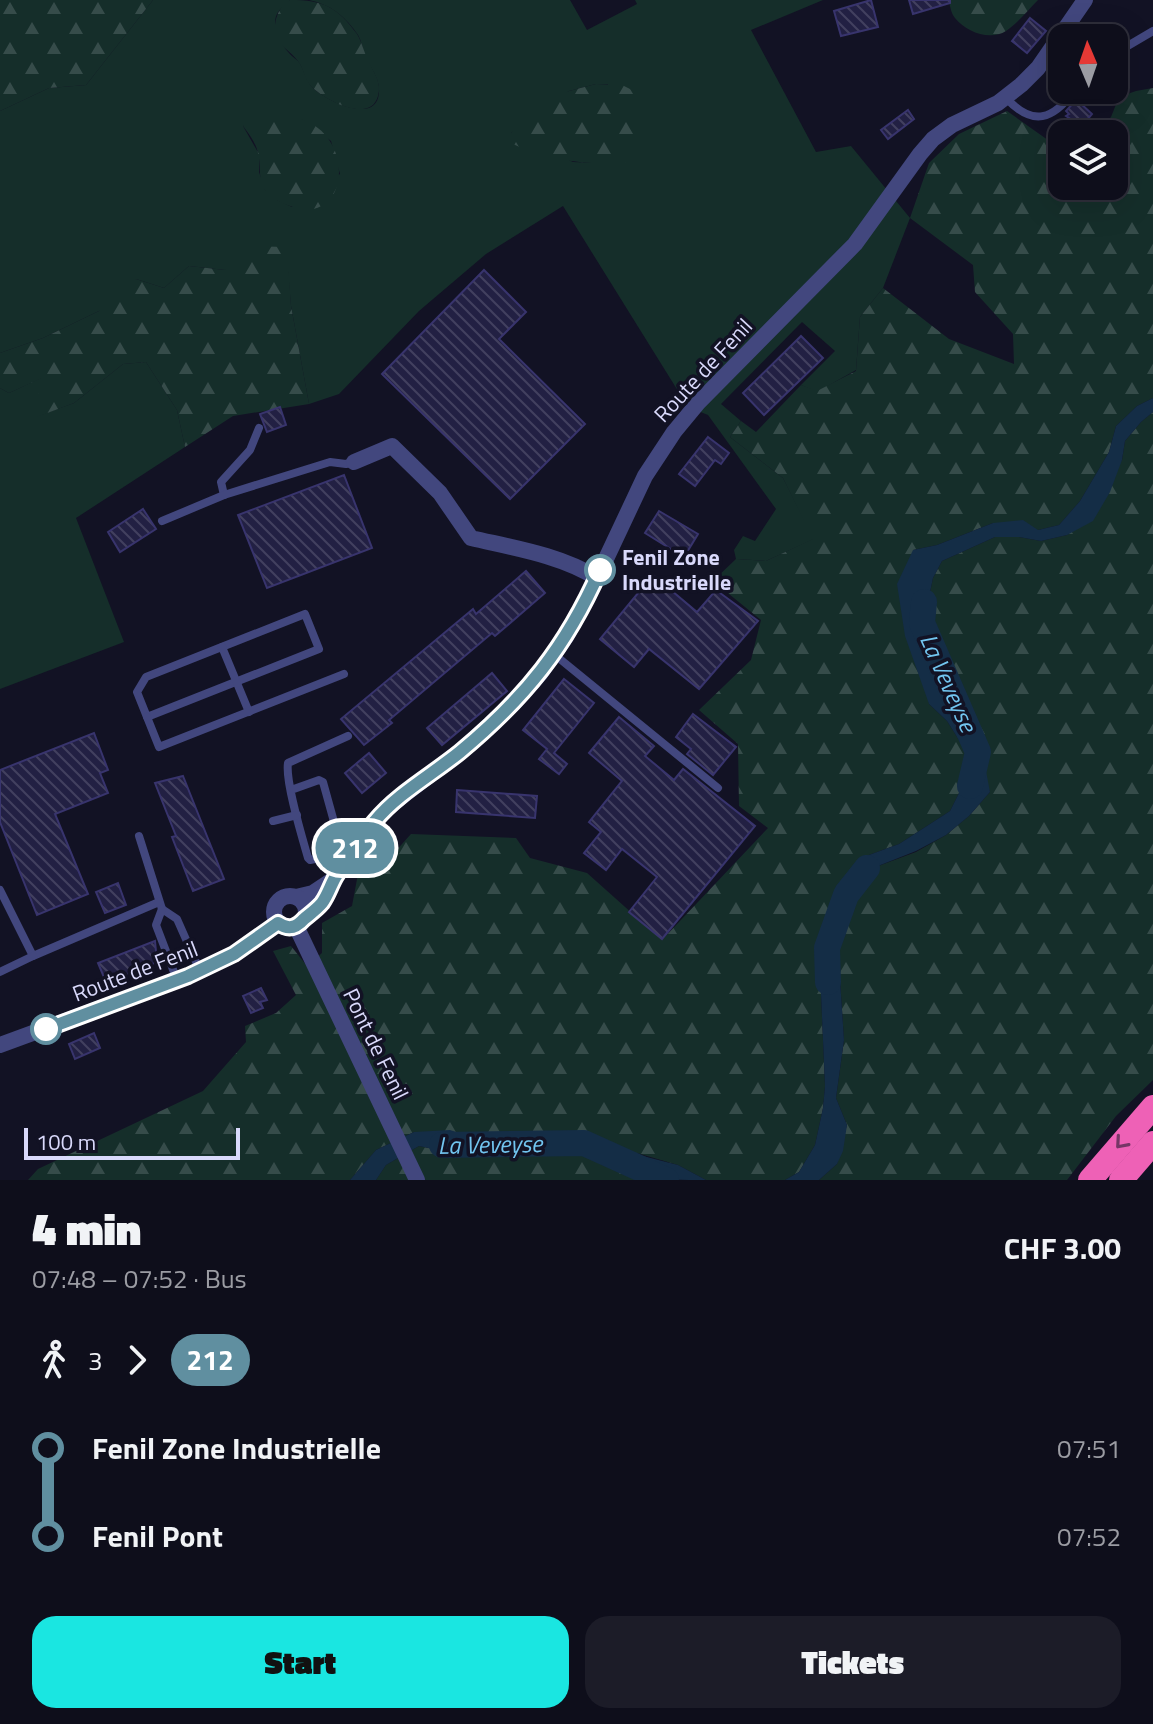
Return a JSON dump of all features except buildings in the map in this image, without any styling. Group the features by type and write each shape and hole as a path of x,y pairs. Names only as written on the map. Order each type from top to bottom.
{"highway":[{"path":"1090,1180 1153,1107"},
{"path":"1121,1180 1153,1143"}],"street":[{"name":"Route de Fenil","path":"300,923 322,902 375,820 461,751 513,704 540,674 566,637 645,476 667,441 698,403 855,244 933,139 952,125 1006,98 1038,68 1085,0"},
{"path":"354,462 392,446 440,493 471,538 541,555 582,569 597,578"},
{"name":"Route de Fenil","path":"296,897 319,890 335,878"},
{"path":"284,896 296,897 305,905 300,923 287,927 278,923 273,913 276,903 284,896"},
{"name":"Route de Fenil","path":"0,1045 200,971 234,954 278,923"},
{"name":"Pont de Fenil","path":"300,923 309,953 417,1180"}],"lane":[{"path":"1128,46 1153,31"},
{"path":"1006,98 1022,113 1035,117 1047,116 1063,104"},
{"path":"224,495 221,482 250,450 259,428"},
{"path":"162,521 224,495 330,462 354,462"},
{"path":"147,717 319,649 305,614 146,677 137,692 147,717 159,747 344,674"},
{"path":"222,647 249,712"},
{"path":"554,654 718,788"},
{"path":"291,790 319,780 323,782 336,829 315,859 308,858 291,790 288,763 348,736"},
{"path":"273,821 297,815"},
{"path":"139,836 161,906 156,925 178,980"},
{"path":"0,890 33,956"},
{"path":"0,972 161,906"},
{"path":"161,906 177,919 200,971"}],"green space":[{"path":"0,0 153,0 86,85 49,88 0,111"},
{"path":"153,0 290,0 279,10 275,19 282,45 298,61 313,88 338,104 360,109 376,103 379,88 359,38 337,12 309,0 570,0 587,30 637,4 635,0 823,0 751,30 816,152 851,146 910,218 883,288 860,317 856,370 817,392 801,385 835,351 802,322 721,404 741,421 730,437 783,478 814,539 766,561 736,559 734,550 743,536 755,541 776,509 708,415 688,407 563,206 486,254 419,311 339,394 309,404 291,306 286,247 225,270 189,266 164,288 136,279 99,311 43,338 0,353 0,111 49,88 86,85","holes":["608,84 597,163 573,162 511,133 569,91","269,116 303,120 331,141 340,174 292,207 265,190 259,172 259,154 243,126"]},
{"path":"290,0 329,7 350,25 359,37 378,82 378,96 373,104 366,108 346,107 325,97 309,84 298,61 275,38 277,16"},
{"path":"949,0 1038,0 1006,31 986,35 960,23 953,14"},
{"path":"596,84 622,85 634,91 638,140 633,155 623,164 567,160 513,144 511,133 538,106 569,91"},
{"path":"1153,88 1153,398 1137,406 1116,426 1109,452 1080,501 1059,525 1038,530 993,523 937,545 913,550 929,704 947,721 969,756 961,789 950,811 899,844 858,859 826,919 821,994 823,1108 815,1145 799,1172 785,1180 706,1180 678,1165 637,1153 632,1177 652,1180 376,1180 386,1165 419,1146 452,1153 414,1132 376,1150 350,1180 28,1180 38,1169 203,1091 246,1042 245,1026 276,1013 296,995 273,951 291,946 307,966 322,953 322,923 352,906 358,874 369,856 384,864 411,834 516,838 530,858 587,873 662,940 768,828 739,806 738,744 699,710 751,660 761,620 713,581 736,559 766,561 813,539 783,478 730,437 741,421 756,432 801,385 817,391 856,371 860,317 883,288 949,339 1014,364 1013,334 975,292 973,265 910,218 929,163 959,134 1007,111 1048,140 1048,200 1128,200 1128,120 1108,120 1116,104 1128,104 1128,94"},
{"path":"252,116 301,119 319,129 331,144 338,161 339,178 334,193 324,204 309,209 290,206 266,192 261,180 257,149 243,126"},
{"path":"244,246 287,247 291,306 309,404 233,416 185,447 177,410 146,362 123,364 74,403 34,418 42,378 9,393 0,388 0,353 43,338 99,311 111,286 136,279 164,288 189,266 225,270"},
{"path":"146,362 177,410 185,447 76,518 124,642 0,689 0,388 9,393 43,377 35,417 74,403 123,364"},
{"path":"1153,412 1153,1080 1116,1116 1067,1180 819,1180 837,1164 847,1125 836,1098 844,1040 840,979 827,948 846,895 873,868 916,852 946,835 969,816 990,792 963,718 940,678 927,644 928,602 933,578 942,561 995,537 1041,541 1067,535 1122,460 1125,441"}],"water":[{"path":"1153,398 1153,412 1125,441 1122,460 1110,492 1093,521 1067,535 1041,541 995,537 942,561 933,578 928,602 927,644 940,678 963,718 986,771 990,792 969,816 946,835 873,868 846,895 827,948 840,979 844,1040 836,1098 847,1125 843,1151 837,1164 819,1180 785,1180 799,1172 815,1145 823,1108 822,965 826,919 836,886 858,859 899,844 950,811 961,789 969,756 947,721 929,704 905,636 897,584 913,550 937,545 993,523 1023,520 1038,530 1059,525 1080,501 1109,452 1116,426 1137,406"},
{"path":"450,1130 474,1138 474,1148 452,1153 419,1146 386,1165 376,1180 350,1180 376,1150 414,1132"},
{"path":"592,1143 678,1165 706,1180 673,1180 630,1172 616,1167 589,1149"}],"waterway":[{"name":"La Veveyse","path":"924,602 922,623 978,752 970,786"},
{"name":"La Veveyse","path":"828,982 827,948 846,895 867,868"},
{"name":"La Veveyse","path":"442,1145 584,1143 666,1180"}],"bus line":[{"name":"212","path":"46,1029 188,976 234,954 278,923 290,928 299,925 322,902 375,820 461,751 513,704 540,674 566,637 600,570"}],"place":[{"name":"Fenil Zone Industrielle","path":"600,570"}]}
